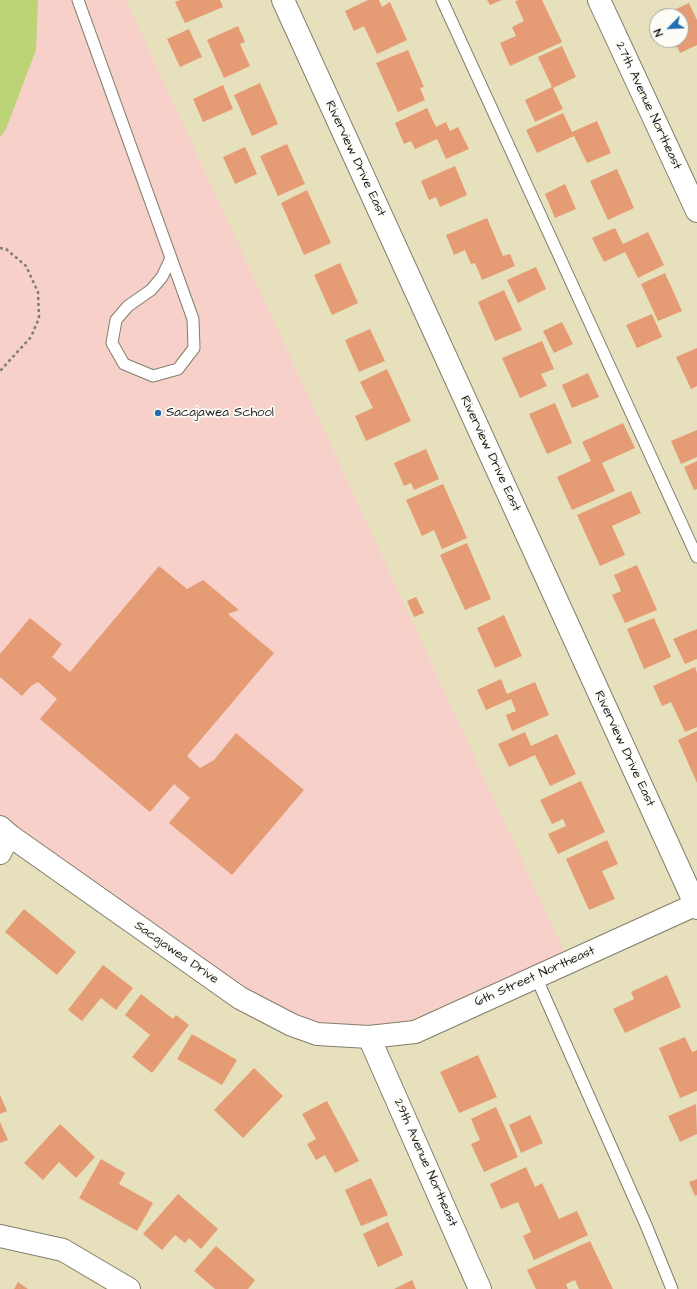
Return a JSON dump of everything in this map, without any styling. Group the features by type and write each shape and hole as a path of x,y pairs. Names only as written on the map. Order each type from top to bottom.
{"street":[{"name":"Riverview Drive East","path":"283,0 696,905"},
{"name":"27th Avenue Northeast","path":"600,0 697,211"},
{"name":"Sacajawea Drive","path":"3,838 240,998 292,1026 317,1034 369,1038"},
{"name":"6th Street Northeast","path":"369,1038 415,1032 696,905"},
{"name":"29th Avenue Northeast","path":"369,1038 480,1289"},
{"path":"0,1236 63,1250 129,1289"}],"lane":[{"path":"78,0 193,319 194,348 178,369 153,376 124,364 112,343 116,320 128,306 151,290 162,277 171,258"},
{"path":"442,0 697,557"},
{"path":"536,977 646,1225 672,1289"}],"path":[{"path":"0,248 6,250 26,266 38,292 39,318 31,337 0,371"}],"shaded area":[{"name":"Sacajawea School","path":"0,0 126,0 569,962 415,1032 317,1034 9,835 0,827"}],"green space":[{"path":"0,0 38,0 36,50 6,129 0,137"}],"building":[{"path":"180,0 220,0 223,7 185,23 175,2"},
{"path":"368,0 379,0 382,7 390,2 407,40 377,54 364,26 354,31 345,11"},
{"path":"487,0 502,0 490,5"},
{"path":"542,0 562,42 510,66 500,43 516,36 512,27 524,21 515,1"},
{"path":"689,3 697,20 697,45 680,53 678,48 689,48 689,8 678,8"},
{"path":"238,26 245,42 240,44 250,66 224,78 207,40"},
{"path":"189,29 202,57 180,67 167,39"},
{"path":"562,46 576,77 553,88 563,109 535,122 525,100 552,87 538,57"},
{"path":"408,50 424,87 420,88 425,100 398,112 376,63"},
{"path":"260,83 278,124 252,136 234,95"},
{"path":"223,85 233,109 203,122 193,99"},
{"path":"427,108 436,127 446,122 450,131 458,127 469,149 446,159 437,139 415,149 411,141 404,144 395,123"},
{"path":"563,113 572,132 597,121 611,153 587,163 574,136 537,153 526,130"},
{"path":"287,144 305,184 278,196 260,156"},
{"path":"245,147 257,174 235,184 223,157"},
{"path":"455,166 467,195 440,207 436,197 429,200 421,181"},
{"path":"617,169 634,208 608,220 590,181"},
{"path":"565,184 576,209 555,218 545,194"},
{"path":"307,190 331,243 304,255 281,203"},
{"path":"487,218 503,256 510,254 515,266 482,280 475,263 471,264 465,250 454,255 446,235"},
{"path":"615,228 623,244 648,232 664,265 638,278 625,252 604,262 592,238"},
{"path":"340,263 358,303 332,315 314,275"},
{"path":"536,267 546,289 518,303 507,280"},
{"path":"665,273 682,311 658,321 641,284"},
{"path":"504,290 522,330 495,341 478,302"},
{"path":"652,314 662,337 637,348 626,325"},
{"path":"562,322 573,344 554,353 543,331"},
{"path":"370,329 385,361 359,372 345,340"},
{"path":"542,341 554,369 541,374 547,386 520,398 502,358"},
{"path":"697,348 697,386 691,389 676,357"},
{"path":"387,369 411,421 366,441 355,416 373,408 360,382"},
{"path":"588,373 599,397 572,408 562,385"},
{"path":"555,403 572,443 547,454 529,414"},
{"path":"623,423 635,448 602,463 615,491 572,510 557,477 591,461 582,442"},
{"path":"697,430 697,457 681,464 671,441"},
{"path":"426,449 439,479 414,490 411,483 404,486 394,463"},
{"path":"697,461 697,489 694,490 684,467"},
{"path":"443,484 467,538 442,549 434,530 422,536 406,500"},
{"path":"631,491 641,513 612,526 625,555 600,566 577,515"},
{"path":"467,543 491,599 465,610 440,555"},
{"path":"637,565 657,610 625,623 612,595 621,591 614,575"},
{"path":"159,566 187,589 203,580 239,610 228,614 274,653 187,756 200,768 214,760 236,733 304,790 232,875 169,823 190,798 174,784 150,812 40,719 57,699 38,682 31,686 22,696 0,677 0,654 30,618 62,644 52,657 70,672"},
{"path":"416,597 424,613 414,617 407,601"},
{"path":"504,615 522,656 495,668 477,628"},
{"path":"654,618 671,657 644,669 627,629"},
{"path":"697,629 697,659 685,664 673,639"},
{"path":"695,667 697,673 697,727 685,732 671,702 662,706 653,686"},
{"path":"501,679 507,694 535,682 549,715 512,731 506,715 516,711 511,699 486,710 477,690"},
{"path":"697,731 697,783 678,740"},
{"path":"525,732 531,746 557,734 576,774 550,786 535,755 509,767 498,744"},
{"path":"581,781 605,832 558,854 548,834 566,826 563,819 552,824 540,800"},
{"path":"607,840 618,864 602,871 615,899 589,910 566,859"},
{"path":"24,909 76,952 57,975 5,932"},
{"path":"103,965 133,988 116,1010 101,998 82,1021 68,1010"},
{"path":"667,975 681,1007 625,1033 613,1009 634,999 631,992"},
{"path":"141,994 173,1019 176,1015 189,1025 152,1073 132,1057 150,1035 125,1015"},
{"path":"192,1034 237,1060 222,1085 177,1059"},
{"path":"685,1037 692,1052 697,1050 697,1091 680,1098 659,1048"},
{"path":"478,1055 497,1097 459,1113 440,1072"},
{"path":"254,1068 283,1096 243,1138 214,1110"},
{"path":"0,1095 7,1111 0,1114"},
{"path":"327,1101 359,1161 335,1173 325,1155 316,1160 307,1144 316,1139 302,1114"},
{"path":"696,1104 697,1134 680,1142 668,1116"},
{"path":"496,1107 518,1157 484,1172 471,1144 480,1140 471,1119"},
{"path":"530,1115 543,1143 521,1153 509,1125"},
{"path":"0,1122 8,1140 0,1143"},
{"path":"60,1124 95,1157 76,1178 59,1162 43,1180 24,1163"},
{"path":"101,1159 125,1173 119,1184 153,1203 137,1231 79,1198"},
{"path":"526,1167 535,1187 542,1183 559,1219 577,1211 588,1235 534,1260 523,1236 531,1232 518,1202 501,1209 490,1184"},
{"path":"371,1178 388,1215 361,1226 345,1190"},
{"path":"697,1179 697,1195 695,1196 689,1182"},
{"path":"178,1194 218,1229 201,1249 189,1238 185,1243 175,1235 162,1250 143,1234"},
{"path":"388,1222 403,1255 378,1267 363,1234"},
{"path":"590,1241 613,1289 579,1289 575,1280 566,1284 568,1289 536,1289 527,1270"},
{"path":"216,1246 255,1280 248,1289 215,1289 194,1271"},
{"path":"412,1280 416,1289 394,1289"},
{"path":"18,1282 28,1289 14,1289"}],"place":[{"name":"Sacajawea School","path":"158,413"}]}
